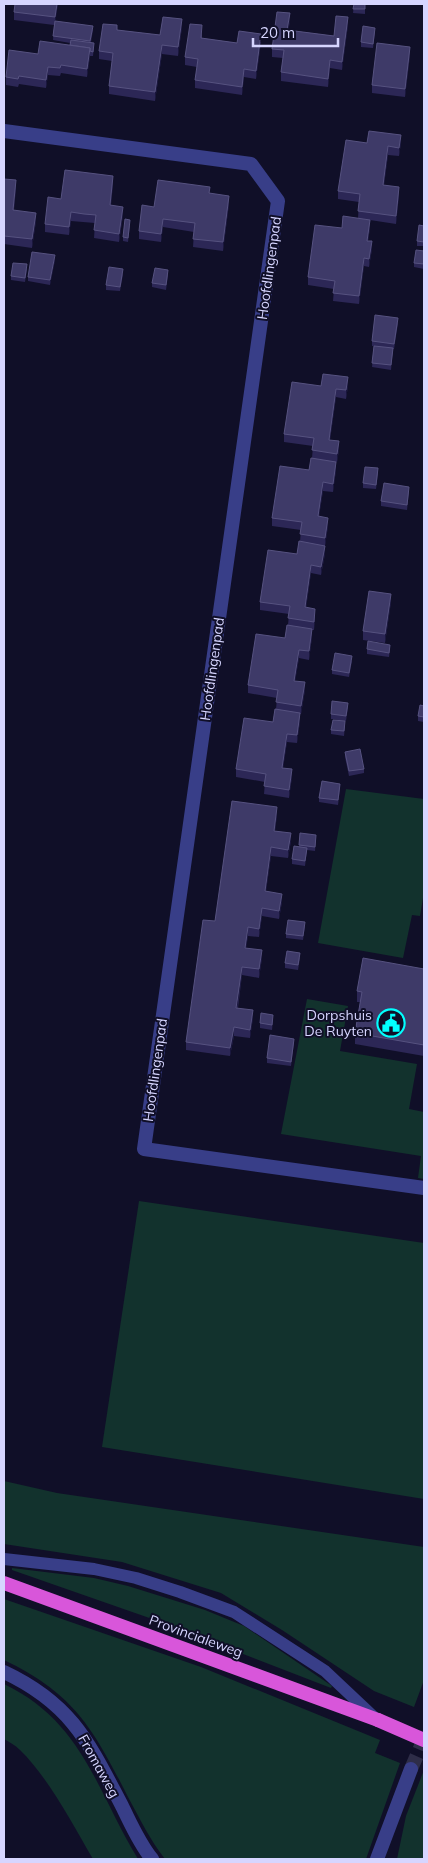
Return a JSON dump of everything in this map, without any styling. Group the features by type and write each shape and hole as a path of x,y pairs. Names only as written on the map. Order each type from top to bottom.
{"highway":[{"name":"Provincialeweg","path":"4,1583 378,1720 424,1740"}],"street":[{"name":"Hoofdlingenpad","path":"4,131 251,164 278,201 144,1149 424,1188"},
{"name":"Fromaweg","path":"4,1672 38,1690 67,1716 81,1733 94,1752 138,1840 152,1859"},
{"path":"376,1859 412,1769"}],"lane":[{"path":"4,1559 94,1569 136,1578 234,1612 325,1671 378,1720"}],"green space":[{"path":"346,789 424,799 424,898 420,916 412,915 403,958 318,943"},
{"path":"307,999 348,1006 340,1051 417,1064 409,1109 424,1112 424,1179 418,1178 421,1156 281,1134"},
{"path":"139,1201 424,1243 424,1499 102,1447"},
{"path":"4,1481 57,1493 424,1547 424,1680 414,1707 374,1691 282,1630 221,1593 122,1562 4,1544"},
{"path":"12,1568 94,1578 128,1586 205,1610 244,1626 332,1686 331,1688 158,1621 12,1570"},
{"path":"4,1599 201,1667 380,1740 375,1753 400,1763 366,1859 165,1859 145,1829 93,1733 80,1716 49,1686 4,1660"},
{"path":"4,1684 31,1700 52,1718 70,1738 98,1783 138,1859 93,1859 40,1774 20,1750 4,1739"},
{"path":"424,1770 424,1859 397,1859 406,1816"}],"building":[{"path":"15,4 57,4 55,17 14,12"},
{"path":"354,4 365,4 365,9 353,9"},
{"path":"277,12 290,13 287,30 334,36 336,16 348,17 342,62 330,60 328,79 281,72 284,50 272,49"},
{"path":"163,17 182,19 178,47 162,45 155,92 109,86 113,53 99,51 103,24 117,25 117,30 160,35"},
{"path":"55,21 93,26 90,41 53,36"},
{"path":"190,24 202,25 201,38 237,43 239,31 261,34 256,71 244,69 242,87 195,80 198,59 185,57"},
{"path":"363,26 375,28 373,44 361,42"},
{"path":"71,40 94,43 93,52 90,51 90,48 70,45"},
{"path":"40,41 90,48 87,69 61,65 60,68 48,67 46,80 19,76 18,79 6,77 9,50 38,54"},
{"path":"377,43 410,47 405,89 372,85"},
{"path":"369,131 401,135 399,148 388,146 383,185 399,187 396,216 358,211 360,194 338,191 346,140 367,143"},
{"path":"65,170 113,176 110,205 123,207 119,234 94,230 96,215 71,212 69,227 45,224 48,197 61,199"},
{"path":"4,179 16,180 13,210 36,213 32,239 4,236"},
{"path":"158,180 210,187 209,193 229,196 223,242 193,239 195,223 163,219 161,234 139,231 142,205 154,207"},
{"path":"343,216 370,220 367,241 372,241 369,259 364,258 359,296 333,293 335,281 308,277 315,225 342,228"},
{"path":"125,219 130,220 128,238 123,237"},
{"path":"419,225 424,226 424,242 417,241"},
{"path":"416,250 424,251 424,264 414,263"},
{"path":"32,252 55,255 50,280 28,277"},
{"path":"13,263 27,264 25,278 11,276"},
{"path":"109,267 123,269 120,287 106,285"},
{"path":"155,268 168,270 166,285 152,283"},
{"path":"375,315 398,318 394,344 372,341"},
{"path":"374,346 393,348 391,365 372,363"},
{"path":"323,374 348,377 346,390 336,389 329,440 339,441 337,454 312,450 314,438 284,434 292,382 321,386"},
{"path":"311,458 336,462 333,484 323,482 318,516 328,518 325,538 300,534 302,522 272,518 280,466 309,470"},
{"path":"365,467 378,468 376,485 363,483"},
{"path":"384,483 409,487 407,505 381,501"},
{"path":"299,541 325,546 321,567 311,565 305,607 315,609 314,622 288,618 290,606 260,602 268,550 297,554"},
{"path":"369,591 391,594 385,634 363,631"},
{"path":"287,625 312,629 309,651 299,650 294,681 305,682 301,706 276,702 278,690 248,685 256,634 285,638"},
{"path":"368,641 390,645 389,653 367,649"},
{"path":"335,653 352,656 349,673 332,670"},
{"path":"332,701 348,703 346,716 331,714"},
{"path":"420,705 424,706 424,717 418,716"},
{"path":"275,709 300,713 297,735 287,734 282,768 292,769 289,790 264,786 266,774 236,769 244,718 273,722"},
{"path":"333,720 345,721 344,731 331,730"},
{"path":"360,749 364,769 349,771 345,752"},
{"path":"322,781 340,784 338,800 319,798"},
{"path":"232,801 277,807 274,831 291,833 288,850 271,847 265,891 282,894 279,911 262,908 259,929 248,927 245,948 262,950 259,969 242,967 236,1008 253,1010 250,1030 234,1027 230,1048 186,1042 203,920 215,921"},
{"path":"300,833 316,835 315,847 299,845"},
{"path":"294,846 307,848 305,861 292,859"},
{"path":"288,920 305,922 303,936 286,934"},
{"path":"287,951 300,953 298,965 285,963"},
{"name":"Dorpshuis De Ruyten","path":"363,958 424,969 424,1045 355,1033 362,992 357,991"},
{"path":"261,1013 273,1015 272,1025 260,1023"},
{"path":"270,1035 294,1039 291,1062 267,1058"}],"tunnel":[{"path":"411,1769 424,1739"}],"place":[{"name":"Dorpshuis De Ruyten","path":"391,1023"}]}
